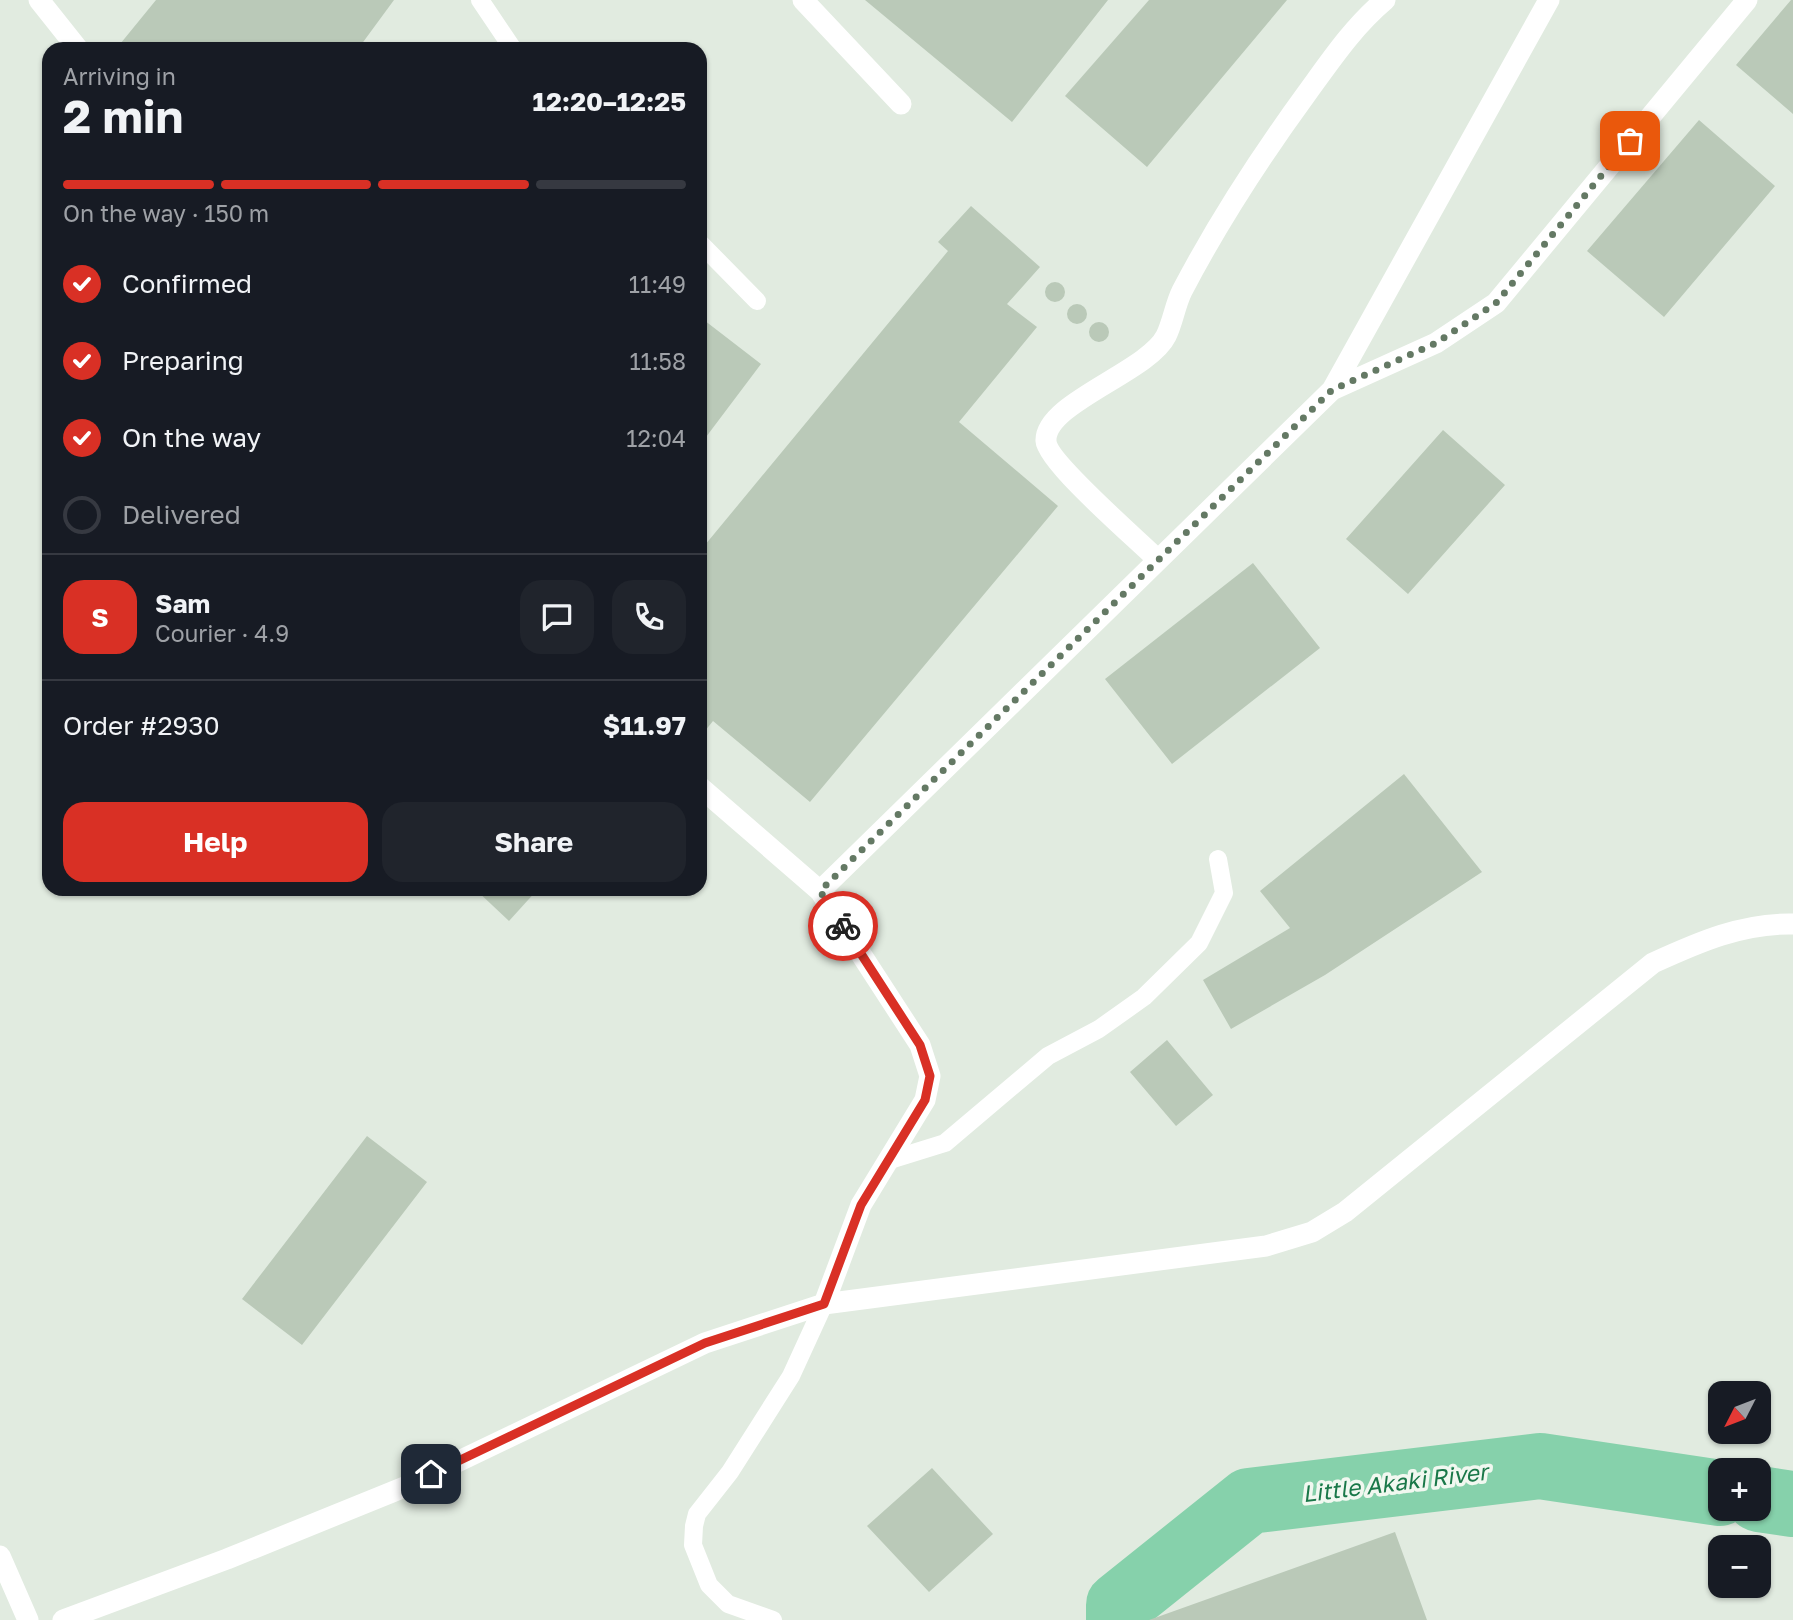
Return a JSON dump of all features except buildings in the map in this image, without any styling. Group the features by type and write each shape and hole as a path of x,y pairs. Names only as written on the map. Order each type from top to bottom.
{"street":[{"path":"39,0 72,42"},
{"path":"803,0 901,104"},
{"path":"1158,560 1059,464 1046,443 1048,428 1063,413 1155,352 1166,336 1181,293 1265,151 1358,23 1385,0"},
{"path":"820,891 1332,390 1549,0"},
{"path":"1332,390 1436,343 1496,303 1747,0"},
{"path":"707,793 820,891 920,1045 930,1076 925,1100 861,1205 824,1304"},
{"path":"63,1620 227,1559 407,1486 705,1343 824,1304 1266,1246 1312,1232 1345,1212 1653,964 1705,939 1761,923 1793,924"},
{"path":"0,1556 28,1620"}],"lane":[{"path":"480,0 508,42"},
{"path":"707,250 757,301"},
{"path":"887,1161 945,1143 1048,1056 1099,1029 1144,997 1199,943 1224,893 1218,859"},
{"path":"773,1620 728,1604 709,1585 693,1545 694,1527 697,1514 730,1472 791,1377 824,1304"}],"waterway":[{"name":"Little Akaki River","path":"1119,1620 1119,1605 1249,1501 1540,1466 1708,1491"},
{"name":"Little Akaki River","path":"1771,1501 1793,1504"}],"way so far":[{"path":"843,926 820,891 1332,390 1436,343 1496,303 1630,141"}],"route":[{"path":"431,1474 705,1343 824,1304 861,1205 925,1100 930,1076 920,1045 843,926"}]}
